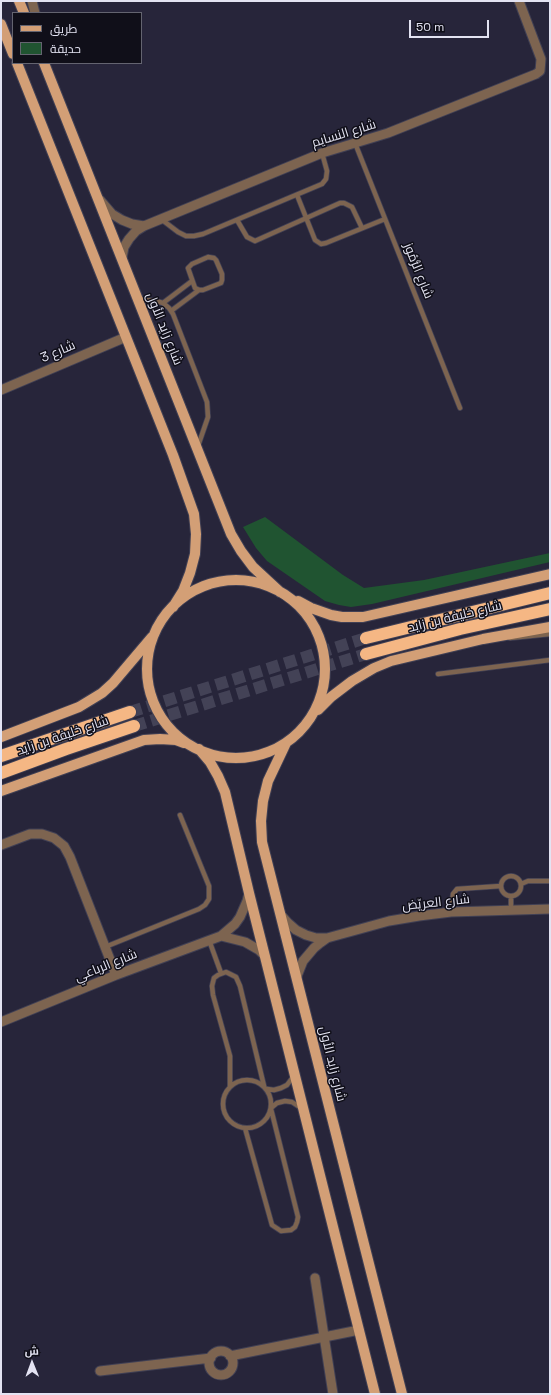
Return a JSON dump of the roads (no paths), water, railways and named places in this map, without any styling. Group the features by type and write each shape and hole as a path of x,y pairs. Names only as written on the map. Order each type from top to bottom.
{"highway":[{"name":"شارع خليفة بن زايد","path":"366,638 550,593"},
{"name":"شارع خليفة بن زايد","path":"366,654 460,629 550,610"},
{"name":"شارع خليفة بن زايد","path":"1,756 130,712"},
{"name":"شارع خليفة بن زايد","path":"1,773 134,726"}],"main road":[{"path":"19,1 24,12"},
{"path":"1,24 12,52"},
{"path":"17,64 126,337 194,514 196,534 195,554 183,591 173,607"},
{"name":"شارع زايد الأول","path":"44,64 232,534 241,551 253,567 303,610 319,636 325,656 326,672 324,687 312,716"},
{"path":"1,737 79,707 102,694 154,634 164,617 181,599 196,590 212,584 235,581 252,582 269,587 311,608 331,615 342,617 363,617 550,574"},
{"path":"1,791 144,740 176,740 216,756 230,758 243,758 261,754 286,743 298,733 312,716 341,689 374,668 391,661 483,639 550,627"},
{"path":"154,634 148,657 148,680 150,691 158,712 181,739 195,747 210,762 225,792 375,1394"},
{"name":"شارع زايد الأول","path":"286,743 268,781 263,801 261,821 262,842 402,1394"}],"street":[{"path":"32,1 36,12"},
{"name":"شارع النسايم","path":"122,258 124,247 129,239 136,231 144,226 322,153 388,133 532,76 540,71 541,59 519,1"},
{"path":"48,64 48,74"},
{"path":"97,196 104,206 117,217 132,224 144,226"},
{"name":"شارع 3","path":"1,390 126,337"},
{"path":"1,846 30,834 42,834 54,838 64,846 70,857 116,975"},
{"name":"شارع الرباعي","path":"1,1022 116,975 221,936 240,918 249,893"},
{"name":"شارع العريّض","path":"281,915 296,930 316,938 327,938 389,921 418,916 451,912 550,909"},
{"path":"221,936 245,942 265,956"},
{"name":"شارع العريّض","path":"297,976 299,969 308,954 327,938"},
{"path":"315,1278 333,1394"},
{"path":"230,1356 359,1330"},
{"path":"100,1371 210,1358 216,1352 220,1351 230,1356 233,1360 232,1368 226,1374 222,1375 214,1373 211,1370 210,1358"}],"lane":[{"name":"شارع الرُّمُوز","path":"355,143 460,408"},
{"path":"161,219 186,236 203,234 322,184 326,179 327,171 322,153"},
{"path":"297,195 315,240 321,244 326,244 385,219"},
{"path":"237,220 247,237 255,241 340,203 344,203 352,207 362,228"},
{"path":"171,311 199,290 203,290 221,283 222,274 214,258 208,257 189,266 188,271 192,281 195,288 199,290"},
{"path":"163,303 192,281"},
{"path":"138,299 163,303 171,311 207,402 208,417 197,448"},
{"path":"483,639 550,634"},
{"path":"438,674 550,660"},
{"path":"105,947 199,909 205,905 209,899 209,886 180,814"},
{"path":"510,876 517,877 521,884 518,894 511,896 504,893 501,886 503,879 510,876"},
{"path":"521,884 528,882 550,881"},
{"path":"451,912 453,894 457,889 501,886"},
{"path":"511,896 511,911"},
{"path":"209,940 221,973"},
{"path":"230,1086 230,1056 212,986 214,978 221,973 232,974 238,981 266,1088 271,1098 271,1108 298,1217 295,1227 291,1230 281,1231 272,1225 245,1128"},
{"path":"295,1073 287,1085 274,1090 266,1088 259,1082 248,1079 241,1080 230,1086 223,1098 223,1108 225,1114 233,1124 245,1128 259,1125 266,1118 271,1108 277,1103 284,1101 292,1102 299,1106 304,1112"}],"tunnel":[{"path":"130,712 366,638"},
{"path":"134,726 366,654"}]}
